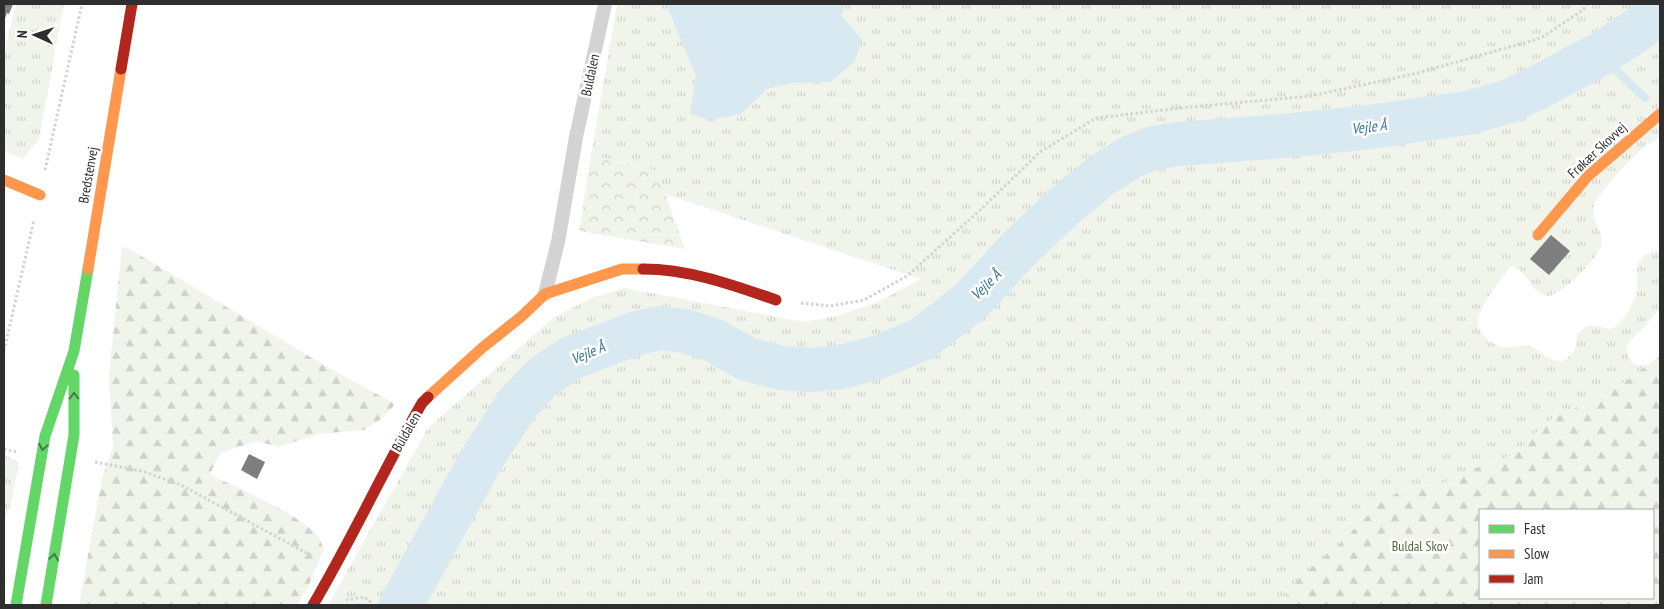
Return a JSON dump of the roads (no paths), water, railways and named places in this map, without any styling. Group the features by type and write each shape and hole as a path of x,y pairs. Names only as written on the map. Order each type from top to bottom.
{"main road":[{"name":"Bredstenvej","path":"16,605 45,436 74,351 132,4"},
{"name":"Frøkær Skovvej","path":"1538,235 1588,176 1660,114"},
{"path":"4,180 40,195"},
{"name":"Buldalen","path":"313,605 335,568 390,460 422,403 545,294 622,269 664,269 727,283 776,300"},
{"name":"Bredstenvej","path":"46,605 74,435 74,351"}],"lane":[{"name":"Buldalen","path":"545,294 558,242 576,137 605,4"}],"waterway":[{"name":"Vejle Å","path":"401,605 481,460 518,403 544,376 571,358 634,334 660,328 685,331 713,340 747,359 781,368 811,370 841,367 879,357 922,339 972,300 1017,251 1063,207 1101,176 1129,158 1153,148 1178,144 1362,128 1467,113 1507,102 1604,52 1643,26 1660,8"},
{"path":"1599,54 1645,98"}],"park label":[{"name":"Buldal Skov","path":"1420,546"}]}
